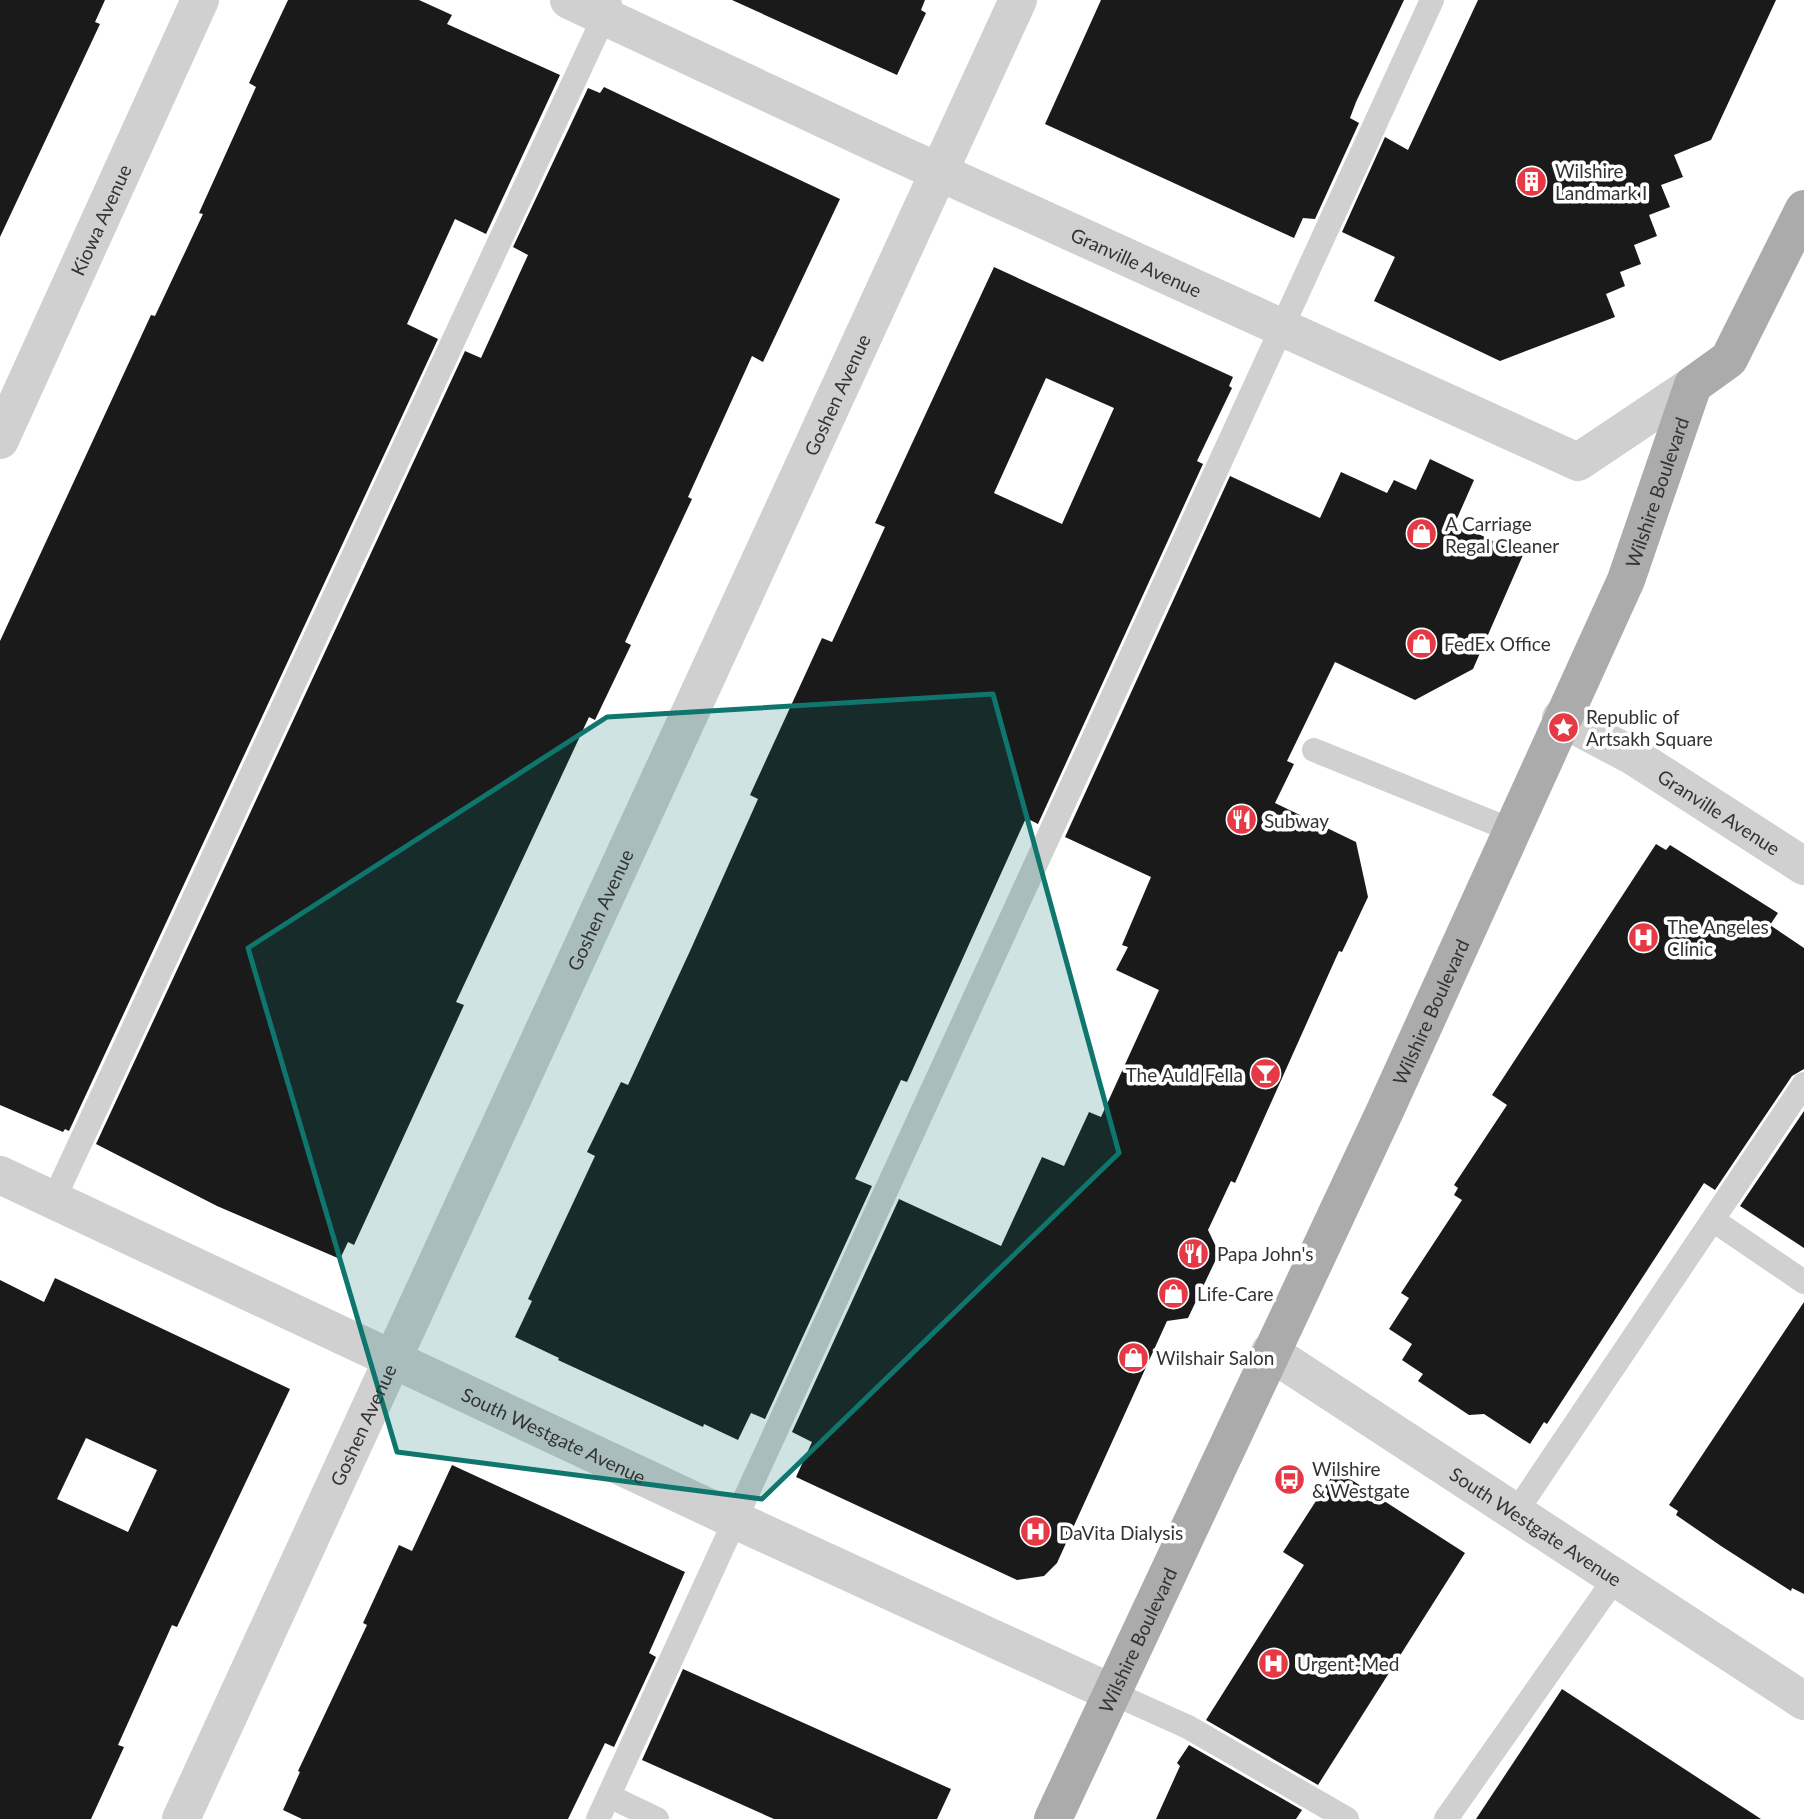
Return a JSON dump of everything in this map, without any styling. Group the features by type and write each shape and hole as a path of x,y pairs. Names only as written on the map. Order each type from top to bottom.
{"main road":[{"path":"1693,385 1728,359 1804,209"},
{"name":"Wilshire Boulevard","path":"1053,1819 1110,1692 1384,1113 1626,580 1693,385"}],"street":[{"name":"Kiowa Avenue","path":"0,440 200,0"},
{"name":"Granville Avenue","path":"569,0 608,8 937,171 1578,462 1693,385"},
{"name":"Goshen Avenue","path":"181,1819 395,1360 937,171 1018,0"},
{"name":"Granville Avenue","path":"1562,718 1633,756 1804,866"},
{"name":"South Westgate Avenue","path":"0,1175 733,1519 1110,1692"},
{"name":"South Westgate Avenue","path":"1270,1352 1804,1701"}],"lane":[{"path":"598,1819 733,1519 1432,0"},
{"path":"54,1199 608,8"},
{"path":"1314,750 1511,830"},
{"path":"1516,1511 1804,1084"},
{"path":"1713,1220 1804,1282"},
{"path":"1446,1819 1616,1577"},
{"path":"1110,1692 1188,1727 1347,1819"},
{"path":"609,1796 657,1819"}],"highlighted area":[{"path":"993,694 1119,1153 762,1499 397,1452 248,948 607,717"}],"building":[{"path":"0,0 105,0 95,22 100,24 0,237"},
{"path":"288,0 419,0 452,15 447,24 560,75 486,234 455,219 407,324 438,339 69,1131 65,1129 63,1132 0,1105 0,641 151,315 155,316 203,214 199,213 256,87 249,83"},
{"path":"732,0 925,0 921,10 926,13 897,75"},
{"path":"1101,0 1404,0 1356,102 1350,118 1359,123 1315,219 1303,218 1294,238 1045,124"},
{"name":"Wilshire Landmark I","path":"1478,0 1776,0 1711,140 1674,155 1683,177 1661,185 1670,207 1649,215 1657,236 1634,245 1641,264 1620,272 1625,286 1606,294 1615,317 1500,361 1374,301 1395,257 1342,232 1385,137 1408,150"},
{"path":"604,87 840,199 763,362 752,356 688,497 692,499 625,642 631,645 595,720 589,717 456,1002 464,1005 354,1245 348,1242 340,1259 217,1206 96,1144 465,351 481,358 528,255 513,247 588,88 600,93"},
{"path":"994,267 1233,377 1229,386 1232,388 1197,461 1203,464 1038,824 1026,818 907,1082 901,1080 855,1179 872,1186 765,1419 751,1413 738,1440 704,1424 703,1427 558,1360 559,1358 515,1337 532,1301 528,1299 595,1156 587,1152 621,1082 628,1085 758,799 750,795 822,638 832,642 885,527 875,523","holes":["1046,378 1114,408 1062,524 994,493"]},
{"path":"1430,459 1474,480 1455,523 1523,555 1473,669 1415,700 1335,662 1287,761 1294,764 1275,803 1356,842 1368,897 1342,952 1339,951 1235,1183 1231,1181 1208,1230 1219,1253 1188,1318 1167,1321 1057,1563 1044,1576 1017,1580 796,1477 812,1442 792,1432 899,1199 1001,1246 1042,1157 1064,1166 1089,1112 1101,1117 1159,990 1116,970 1128,947 1122,945 1151,877 1065,837 1230,476 1320,518 1341,472 1387,493 1394,480 1416,490"},
{"path":"1656,844 1666,850 1670,845 1778,913 1770,925 1804,948 1804,1069 1792,1076 1715,1190 1704,1183 1547,1424 1544,1422 1530,1444 1484,1414 1469,1415 1418,1381 1423,1374 1402,1360 1412,1344 1389,1329 1409,1298 1401,1293 1462,1200 1454,1195 1458,1188 1454,1185 1507,1105 1492,1095"},
{"path":"1804,1111 1804,1248 1740,1206"},
{"path":"55,1278 290,1389 177,1627 172,1625 118,1745 124,1747 91,1819 0,1819 0,1280 44,1302","holes":["86,1438 157,1470 128,1532 57,1499"]},
{"path":"1804,1302 1804,1594 1792,1588 1791,1591 1721,1546 1676,1515 1678,1511 1669,1505"},
{"path":"452,1465 685,1572 649,1653 656,1657 614,1747 605,1743 568,1819 302,1819 283,1810 300,1772 298,1771 367,1625 363,1623 399,1545 412,1551"},
{"path":"1336,1470 1465,1553 1318,1785 1206,1720 1304,1565 1283,1552"},
{"path":"683,1669 951,1789 937,1819 774,1819 642,1760"},
{"path":"1562,1689 1761,1819 1476,1819"},
{"path":"1189,1745 1302,1810 1296,1819 1156,1819 1180,1766 1177,1763"}],"place":[{"name":"Wilshire Landmark I","path":"1532,181"},
{"name":"A Carriage Regal Cleaner","path":"1422,534"},
{"name":"FedEx Office","path":"1421,643"},
{"name":"Republic of Artsakh Square","path":"1563,727"},
{"name":"Subway","path":"1241,820"},
{"name":"The Angeles Clinic","path":"1644,937"},
{"name":"The Auld Fella","path":"1266,1074"},
{"name":"Papa John's","path":"1194,1253"},
{"name":"Life-Care","path":"1174,1293"},
{"name":"Wilshair Salon","path":"1133,1357"},
{"name":"Wilshire & Westgate","path":"1289,1479"},
{"name":"DaVita Dialysis","path":"1036,1532"},
{"name":"Urgent-Med","path":"1274,1663"}]}
